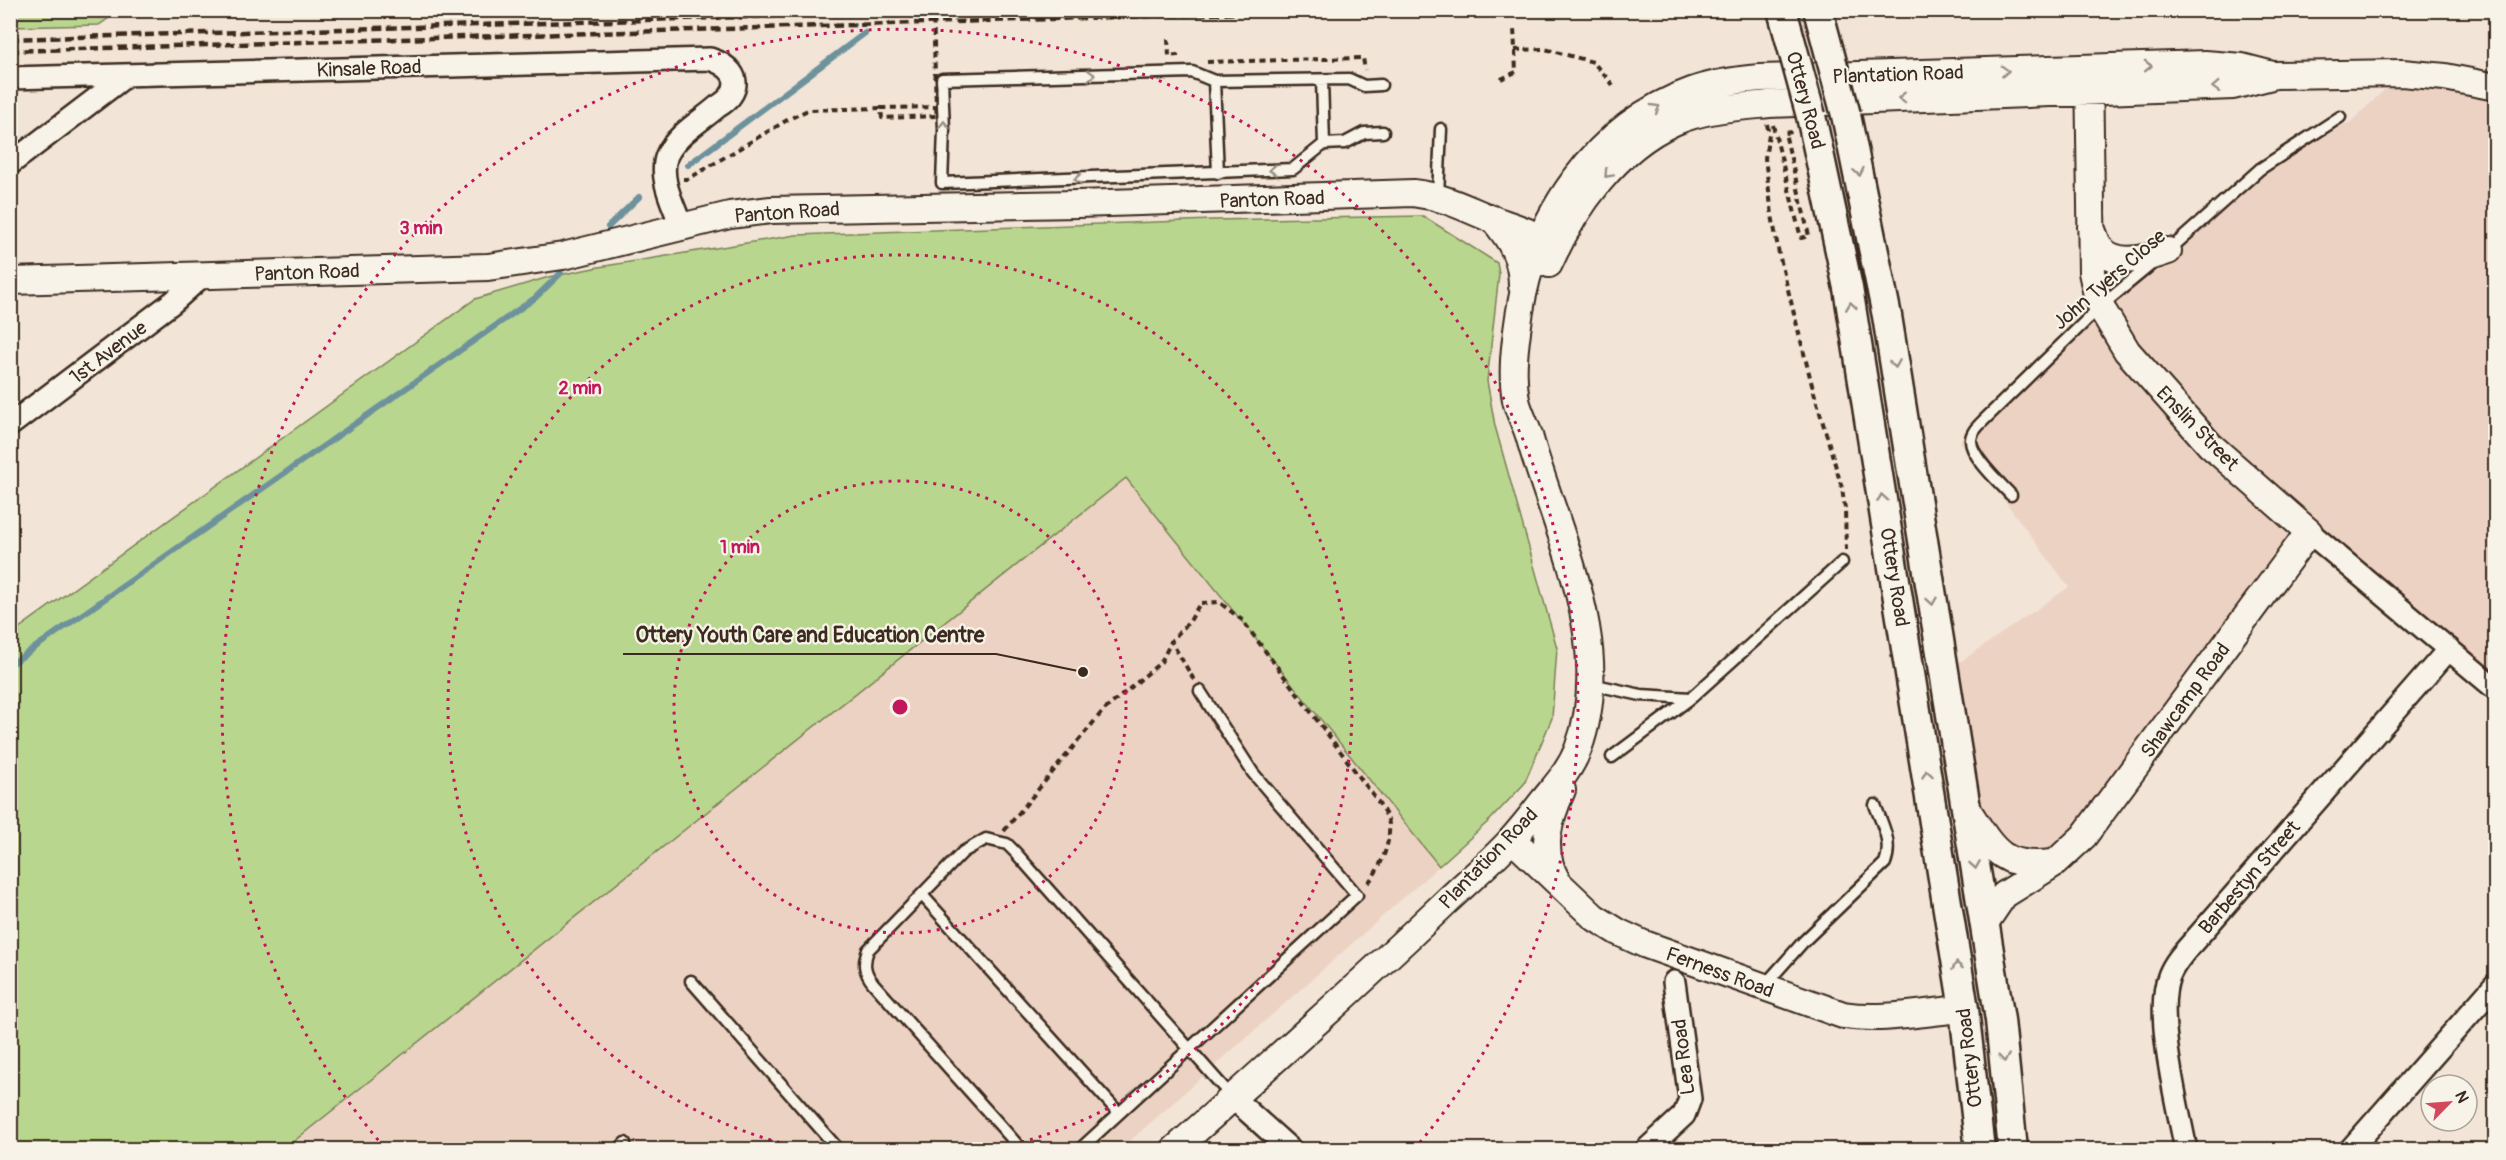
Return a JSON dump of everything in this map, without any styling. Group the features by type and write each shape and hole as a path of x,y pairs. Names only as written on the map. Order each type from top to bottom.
{"main road":[{"name":"Ottery Road","path":"1782,10 1802,124 1848,288 1964,1008 1980,1149"},
{"name":"Ottery Road","path":"1818,10 1846,115 1887,316 2000,1020 2013,1149"}],"street":[{"name":"Kinsale Road","path":"10,78 700,59 710,59 727,66 736,84 731,96 674,143 666,157 664,177"},
{"name":"Plantation Road","path":"1530,436 1527,352 1549,244 1563,194 1592,158 1650,111 1694,90 1720,83 1760,78 1869,76 2089,79 2205,64 2242,67 2273,75 2402,73 2445,77 2496,87"},
{"path":"10,164 128,75"},
{"name":"Enslin Street","path":"2089,79 2092,272 2101,306 2113,331 2127,351 2210,445 2496,689"},
{"path":"664,177 681,226"},
{"name":"Panton Road","path":"10,281 477,267 527,263 730,215 771,210 1078,204 1413,193 1438,196 1549,244"},
{"path":"1493,219 1510,238 1515,250 1522,276 1522,298"},
{"path":"2091,227 2102,249 2114,258 2140,258 2168,251"},
{"name":"Plantation Road","path":"1174,1149 1383,962 1512,839 1568,770 1584,727 1591,684 1584,618 1530,436 1516,402 1514,380 1515,350 1522,298 1534,256 1549,244"},
{"name":"1st Avenue","path":"10,426 173,302 203,275"},
{"name":"Shawcamp Road","path":"1984,923 2004,895 2055,863 2084,836 2309,531"},
{"name":"Barbestyn Street","path":"2186,1149 2163,1020 2164,997 2169,976 2193,942 2448,649"},
{"path":"1560,886 1549,865 1547,833 1551,813 1568,770"},
{"path":"1966,807 1996,851 2013,862 2031,866 2055,863"},
{"name":"Ferness Road","path":"1512,839 1594,916 1618,932 1644,944 1824,1010 1863,1018 1894,1017 1964,1008"},
{"name":"Lea Road","path":"1646,1149 1684,1115 1690,1099 1674,982"},
{"path":"2350,1149 2496,984"},
{"path":"1233,1098 1291,1149"}],"lane":[{"path":"1381,85 1364,86 1348,79 1214,81 1192,72 942,79 944,130 942,183 1293,169 1324,144 1345,143 1364,134 1383,132"},
{"path":"1322,80 1324,144"},
{"path":"1214,81 1218,173"},
{"name":"John Tyers Close","path":"2011,495 1978,458 1971,445 1972,435 1984,420 2101,306 2168,251 2260,169 2340,117"},
{"path":"1438,196 1441,129"},
{"path":"1612,757 1691,698 1842,562"},
{"path":"1591,684 1641,695 1691,698"},
{"path":"1079,1149 1357,895 1253,773 1200,691"},
{"path":"1762,987 1803,942 1885,863 1888,856 1888,841 1875,805"},
{"path":"1022,1149 867,976 864,960 868,950 923,896 963,852 986,839 1007,844 1015,852 1233,1098"},
{"path":"923,896 1118,1112"},
{"path":"691,981 839,1149"}],"path":[{"path":"881,108 882,118 937,116 933,10"},
{"path":"1501,79 1516,72 1514,27"},
{"path":"1168,39 1169,56 1177,55 1178,63"},
{"path":"1515,50 1545,49 1593,62 1613,85"},
{"path":"1201,62 1364,58 1365,76"},
{"path":"664,177 688,179 808,110 936,106"},
{"path":"1770,114 1801,238 1809,237 1785,133 1802,124"},
{"path":"1767,123 1769,134 1765,158 1779,254 1813,389 1842,488 1847,544 1842,562"},
{"path":"996,840 1102,712 1161,662 1172,641 1190,621 1200,603 1219,602 1242,620 1379,803 1389,824 1376,875 1357,895"},
{"path":"1172,641 1200,691"}],"shaded area":[{"path":"2402,73 2495,88 2495,689 2309,532 2055,863 1985,837 1943,674 2069,587 1960,441 2033,373 2262,171 2311,138 2351,122"},
{"path":"1126,478 1439,866 1121,1149 284,1150"}],"green space":[{"path":"10,11 119,11 99,25 11,27"},
{"path":"1423,216 1497,263 1499,274 1487,381 1495,426 1557,648 1552,718 1524,784 1490,820 1439,866 1126,478 284,1149 11,1149 11,634 475,299 549,277 599,267 796,235 1213,220"}],"waterway":[{"path":"688,165 865,33"},
{"path":"608,227 639,197"},
{"path":"10,665 535,298 561,273"}],"railway":[{"path":"10,39 980,10"},
{"path":"10,51 1343,10"}],"place":[{"name":"Ottery Youth Care and Education Centre","path":"1083,672"}]}
